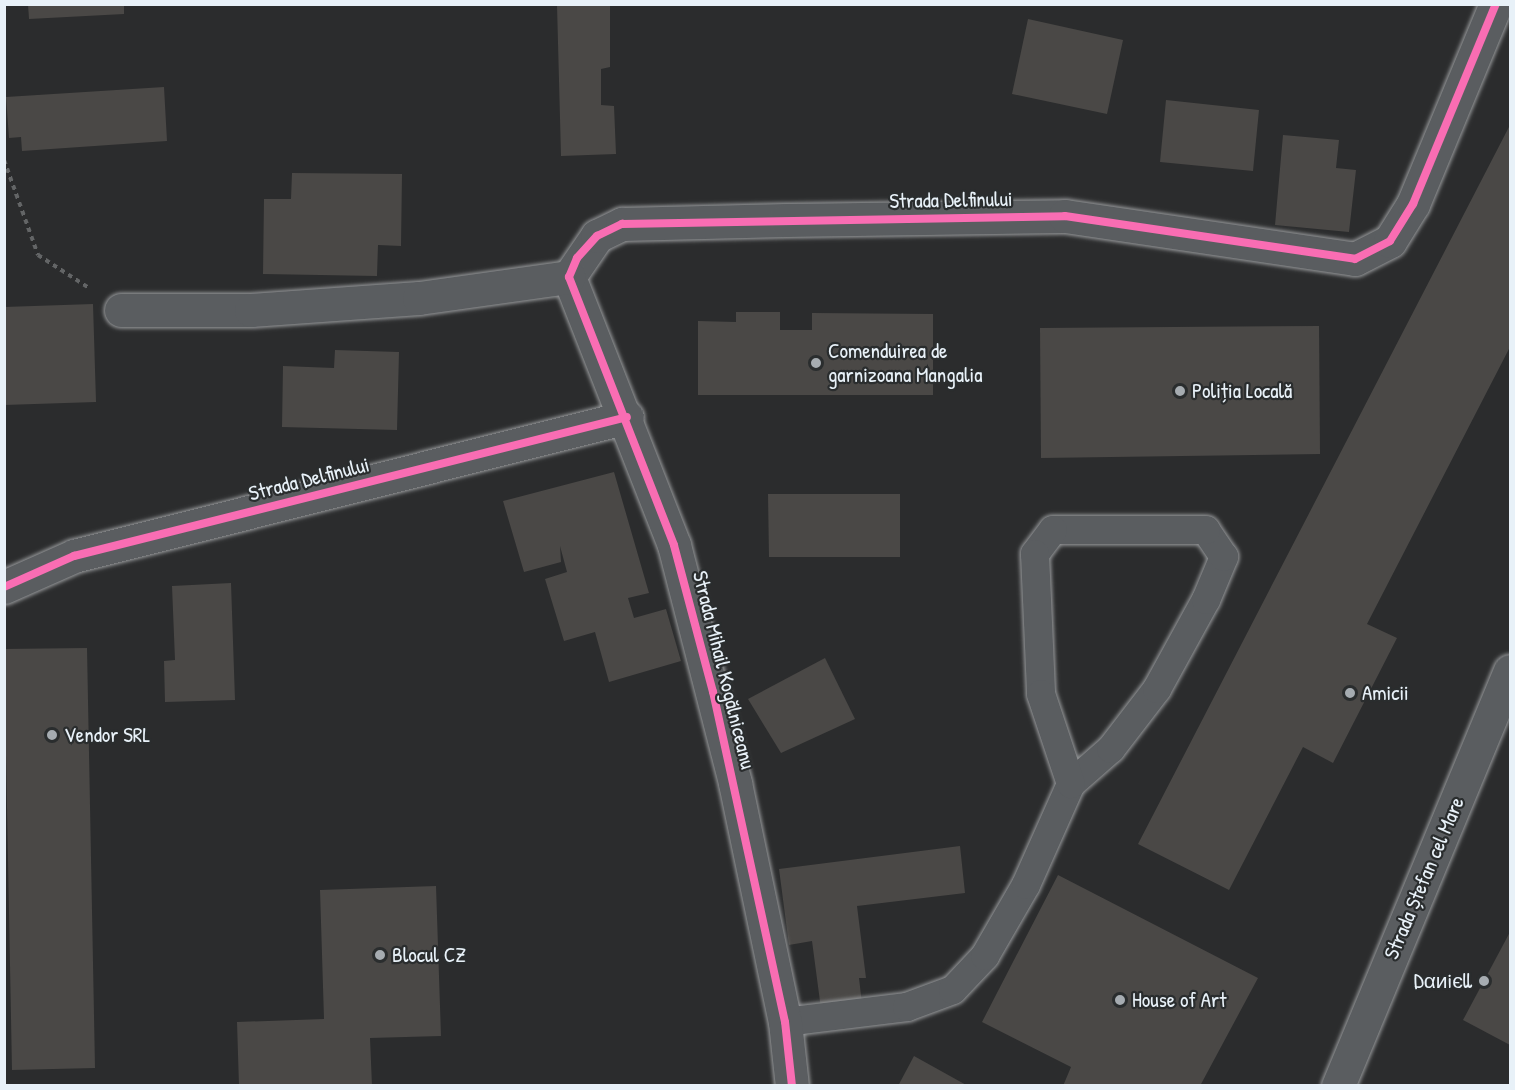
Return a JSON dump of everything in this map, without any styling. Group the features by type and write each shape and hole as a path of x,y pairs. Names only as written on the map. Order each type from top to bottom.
{"street":[{"name":"Strada Delfinului","path":"569,277 597,236 622,224 751,221 1065,216 1355,259 1390,241 1413,204 1495,5"},
{"path":"121,310 251,310 419,298 569,277"},
{"name":"Strada Mihail Kogălniceanu","path":"569,277 627,417 674,545 713,692 785,1023 792,1086"},
{"name":"Strada Delfinului","path":"4,587 74,556 627,417"},
{"name":"Strada Ștefan cel Mare","path":"1338,1086 1510,670"}],"lane":[{"path":"785,1023 907,1007 953,990 991,946 1026,885 1071,784 1111,749 1157,689 1206,600 1224,557 1206,530 1053,530 1035,554 1041,694 1071,784"}],"path":[{"path":"4,160 38,255 121,310"}],"building":[{"path":"28,4 124,4 124,14 29,19"},
{"path":"610,4 610,67 601,69 601,105 614,106 616,154 561,156 557,5"},
{"path":"1028,19 1123,40 1107,114 1012,94"},
{"path":"164,87 167,141 22,151 21,137 9,138 6,97"},
{"path":"1166,100 1259,110 1253,171 1160,162"},
{"path":"1510,125 1510,347 1367,624 1397,638 1333,763 1303,747 1229,890 1138,844"},
{"path":"1283,135 1339,140 1336,168 1356,170 1349,232 1275,225"},
{"path":"292,173 402,174 401,246 378,245 377,276 263,274 264,199 291,199"},
{"path":"93,304 96,402 4,405 4,307"},
{"name":"Comenduirea de garnizoana Mangalia","path":"736,312 780,312 780,330 812,330 812,313 933,314 933,395 698,395 698,321 736,322"},
{"name":"Poliția Locală","path":"1319,326 1320,454 1041,458 1040,328"},
{"path":"335,350 399,352 397,430 282,427 283,366 334,368"},
{"path":"614,472 649,593 628,598 634,618 666,609 681,661 609,682 595,632 564,641 545,579 567,572 560,546 561,562 524,572 503,501"},
{"path":"768,494 900,494 900,557 769,557"},
{"path":"231,583 235,700 165,702 164,661 175,660 172,586"},
{"path":"87,648 95,1068 12,1070 4,649"},
{"path":"825,658 855,719 781,753 748,699"},
{"path":"960,846 965,893 857,906 866,978 859,978 862,1004 821,1009 812,941 789,945 779,869"},
{"name":"House of Art","path":"1058,875 1258,978 1200,1086 1063,1086 1071,1067 982,1022"},
{"name":"Blocul CZ","path":"436,886 441,1036 370,1038 372,1086 239,1086 237,1022 324,1019 320,890"},
{"path":"1510,932 1510,1045 1463,1020"},
{"path":"914,1056 968,1086 898,1086"}],"cycle path":[{"path":"792,1086 785,1022 713,692 674,545 569,277 577,258 597,236 622,224 1065,216 1355,259 1390,241 1413,204 1496,4"},
{"path":"4,587 74,556 627,417"}],"place":[{"name":"Comenduirea de garnizoana Mangalia","path":"816,363"},
{"name":"Poliția Locală","path":"1180,391"},
{"name":"Amicii","path":"1350,693"},
{"name":"Vendor SRL","path":"52,735"},
{"name":"Blocul CZ","path":"380,955"},
{"name":"Dαиiєll","path":"1484,981"},
{"name":"House of Art","path":"1120,1000"}]}
